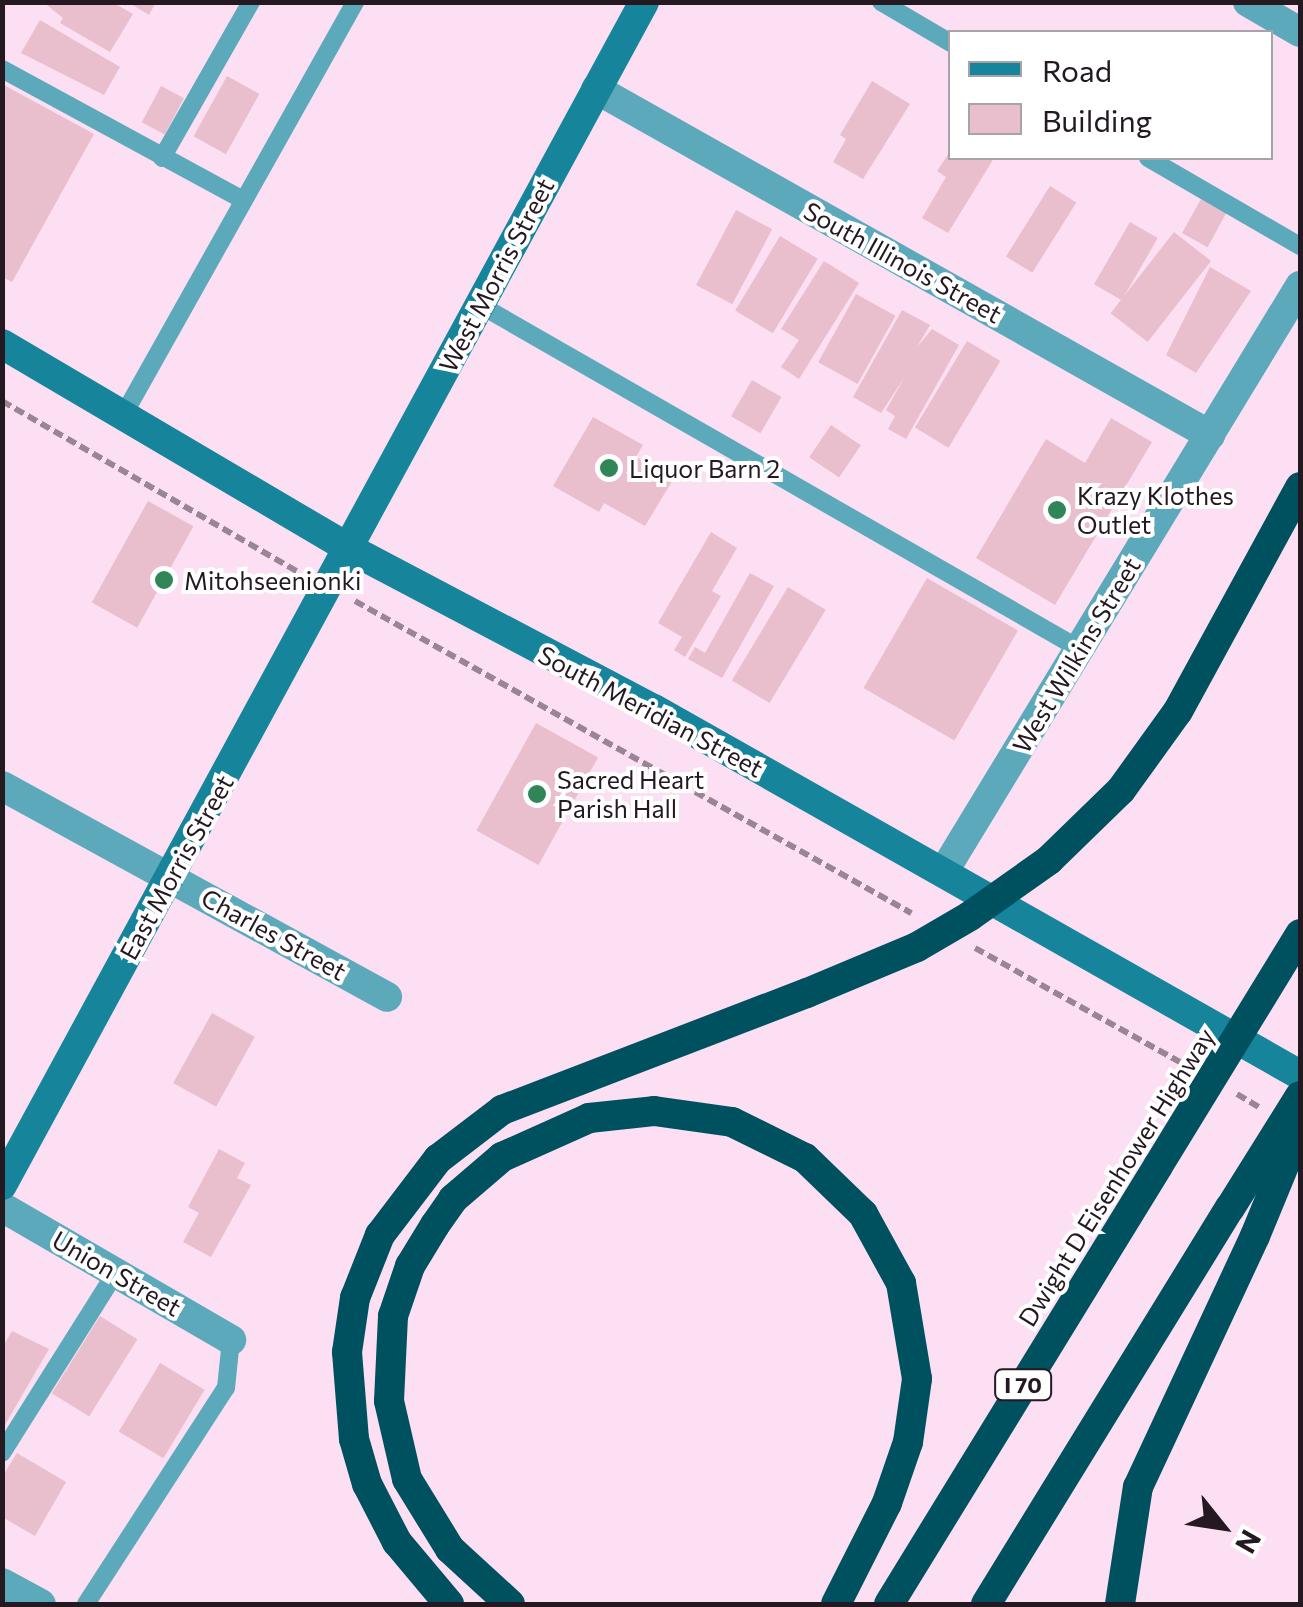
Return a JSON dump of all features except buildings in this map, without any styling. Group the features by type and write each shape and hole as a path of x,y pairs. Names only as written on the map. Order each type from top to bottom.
{"highway":[{"path":"449,1604 415,1567 380,1513 348,1407 352,1309 388,1222 438,1159 502,1110 917,947 970,916 1049,860 1120,790 1178,712 1300,487"},
{"name":"Dwight D Eisenhower Highway","path":"889,1604 1300,934"},
{"path":"986,1604 1300,1096"},
{"path":"510,1604 450,1549 407,1478 389,1401 393,1316 435,1225 453,1199 502,1157 589,1118 654,1110 732,1122 805,1158 864,1214 901,1283 918,1379 908,1442 887,1503 836,1604"},
{"path":"1120,1604 1138,1487 1255,1236 1300,1128"}],"main road":[{"name":"West Morris Street","path":"350,549 644,2"},
{"name":"South Meridian Street","path":"2,344 350,549 944,871 1300,1075"},
{"name":"East Morris Street","path":"2,1185 350,549"}],"street":[{"path":"1248,2 1300,32"},
{"name":"South Illinois Street","path":"596,90 1210,435"},
{"name":"West Wilkins Street","path":"944,871 1300,286"},
{"name":"Charles Street","path":"2,786 388,997"},
{"name":"Union Street","path":"2,1207 231,1340"},
{"path":"2,1583 41,1604"}],"lane":[{"path":"162,158 250,2"},
{"path":"124,414 240,200 356,2"},
{"path":"881,2 948,42"},
{"path":"2,69 240,200"},
{"path":"1151,160 1300,246"},
{"path":"480,305 1080,649"},
{"path":"2,1454 116,1272"},
{"path":"86,1604 226,1388 231,1340"}],"path":[{"path":"2,400 292,569"},
{"path":"370,608 917,916"},
{"path":"968,944 1204,1076"},
{"path":"1220,1085 1268,1113"}],"place":[{"name":"Liquor Barn 2","path":"609,468"},
{"name":"Krazy Klothes Outlet","path":"1057,510"},
{"name":"Mitohseenionki","path":"164,580"},
{"name":"Sacred Heart Parish Hall","path":"537,794"}]}
